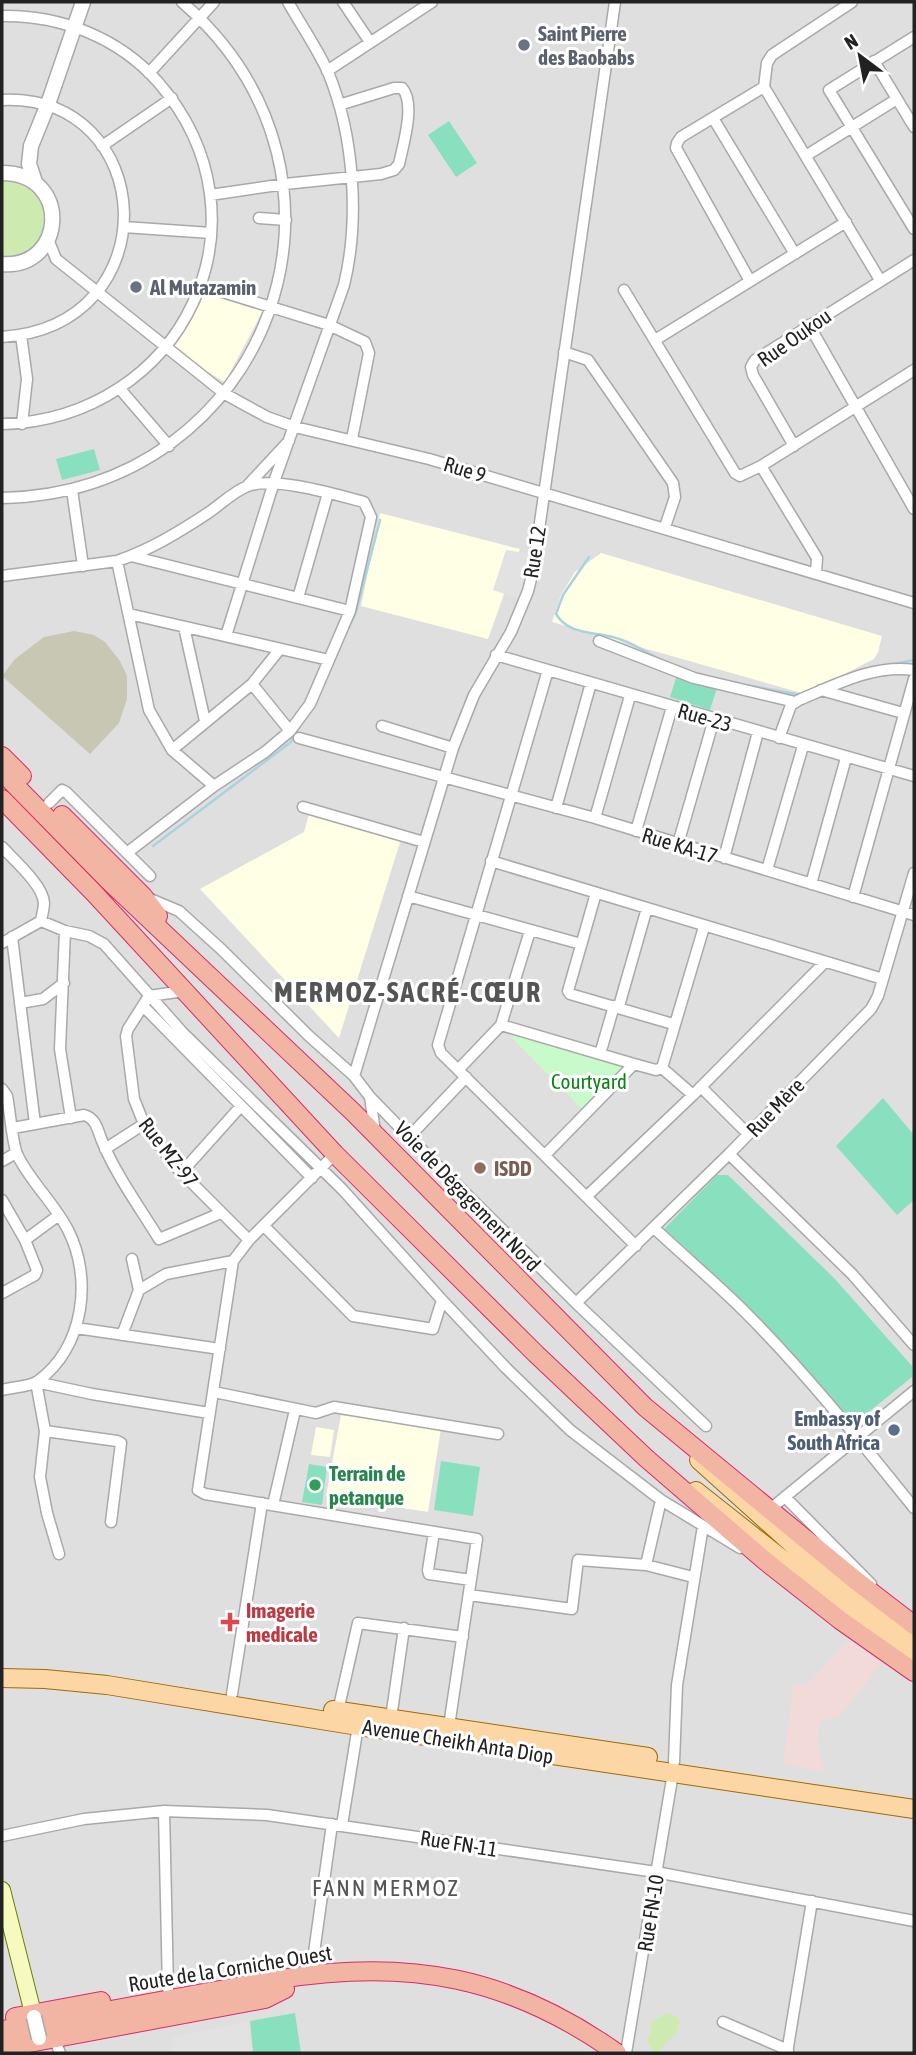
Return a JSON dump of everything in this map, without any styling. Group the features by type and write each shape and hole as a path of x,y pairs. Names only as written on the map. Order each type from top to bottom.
{"highway":[{"path":"2,756 143,896 173,940"},
{"name":"Voie de Dégagement Nord","path":"2,772 110,882 376,1135 645,1407"},
{"path":"2,799 208,1014 335,1154 536,1354 646,1458 777,1553 840,1620 914,1672"},
{"path":"2,813 177,992 208,1014"},
{"path":"645,1407 914,1625"},
{"name":"Route de la Corniche Ouest","path":"2,2030 310,1974 364,1970 438,1976 473,1983 535,2004 569,2020 618,2053"},
{"name":"Route de la Corniche Ouest","path":"2,2040 285,1989 363,1982 421,1984 492,1999 540,2017 602,2053"},
{"path":"2,2020 168,1989 203,1986 238,1988"},
{"path":"2,2048 48,2043 265,1999 285,1989"}],"main road":[{"name":"Voie de Dégagement Nord","path":"645,1407 715,1476 777,1553 821,1590 914,1656"},
{"name":"Voie de Dégagement Nord","path":"777,1553 854,1597 914,1639"},
{"name":"Avenue Cheikh Anta Diop","path":"2,1668 78,1673 607,1750 674,1768 914,1809"},
{"name":"Avenue Cheikh Anta Diop","path":"2,1678 107,1685 358,1726 914,1797"},
{"path":"2,1891 33,2015"}],"street":[{"path":"2,173 19,162 31,146 83,2"},
{"path":"2,498 47,495 72,490 122,472 169,446 225,394 247,360 272,307 284,253 285,184 263,108 246,75 225,44 182,2"},
{"path":"149,73 214,2"},
{"path":"226,636 274,482 351,258 354,226 352,178 339,105 327,71 288,2"},
{"path":"343,2 370,42"},
{"name":"Rue 12","path":"354,1076 453,748 474,695 511,632 533,571 615,2"},
{"path":"852,2 772,55 767,63 764,87 880,280"},
{"path":"327,71 424,4"},
{"path":"2,16 47,19 74,27 114,46 149,73 172,98 201,154 210,195 211,233 200,285 186,318 152,363 120,389 73,413 22,424 2,424"},
{"path":"914,37 829,90 914,229"},
{"path":"874,61 914,127"},
{"path":"750,281 677,154 677,142 681,136 764,87"},
{"path":"210,195 388,173 397,167 406,126 408,97 402,88 339,105"},
{"path":"102,146 172,98"},
{"path":"807,155 897,99"},
{"path":"2,100 32,100 48,104 73,117 102,146 120,185 124,227 119,255 107,281 98,292 71,316 39,331 2,337"},
{"path":"713,118 795,254"},
{"path":"2,264 19,263 32,257 48,240 53,219 52,209 48,198 35,182 29,163 31,146"},
{"path":"2,173 24,176 35,182"},
{"path":"260,218 286,220"},
{"path":"655,340 846,222"},
{"path":"124,227 211,233"},
{"name":"Rue 9","path":"48,240 56,258 165,348 225,394 256,412 295,427 429,459 665,527 914,603"},
{"path":"32,257 56,258"},
{"name":"Rue Oukou","path":"794,446 753,375 751,367 755,360 914,260"},
{"path":"200,285 329,325 365,341 369,353 352,439"},
{"path":"624,290 735,473 740,475 761,466 914,370"},
{"path":"809,325 914,509"},
{"path":"21,335 27,390 22,424"},
{"path":"564,352 588,360 673,483 675,497 665,527"},
{"path":"120,389 169,446"},
{"path":"2,576 117,561 131,556 172,536 248,485 290,441"},
{"path":"761,466 817,558 816,573"},
{"path":"128,852 214,786 294,735 349,611 371,517 364,502 274,482 248,485"},
{"path":"72,490 83,566"},
{"path":"298,598 328,493"},
{"path":"131,556 349,611"},
{"path":"117,561 149,710 173,750 214,786"},
{"path":"129,614 329,660"},
{"path":"184,627 205,722"},
{"path":"599,641 694,678 795,702 850,678 895,667 914,670"},
{"path":"173,750 253,684 280,649"},
{"name":"Rue-23","path":"496,655 630,696 914,776"},
{"path":"548,670 438,1045 442,1053 636,1245"},
{"path":"853,897 914,679"},
{"path":"556,808 592,683"},
{"path":"253,684 294,735"},
{"path":"821,690 904,713"},
{"path":"595,818 630,696"},
{"path":"779,738 795,702"},
{"path":"636,831 672,707"},
{"path":"678,844 714,719"},
{"path":"382,726 453,748"},
{"path":"724,858 758,733"},
{"name":"Rue KA-17","path":"294,735 595,818 914,915"},
{"path":"767,870 803,746"},
{"path":"811,884 846,758"},
{"path":"49,803 62,790 150,876"},
{"path":"303,807 424,842"},
{"path":"2,847 33,880 44,902 41,920"},
{"path":"491,861 883,979"},
{"name":"Rue Mère","path":"576,1303 729,1154 871,1009 883,979 914,873"},
{"path":"596,893 568,991 673,1024"},
{"path":"143,896 179,911 354,1076 370,1097 409,1137 576,1303 706,1426"},
{"path":"408,896 581,944"},
{"path":"600,1054 647,908"},
{"path":"41,920 65,931 89,936 104,944 183,1034 342,1189 506,1368 570,1430 661,1500 703,1526 777,1553"},
{"path":"35,1124 20,1003 7,940 41,920"},
{"path":"662,1068 704,926"},
{"path":"65,931 60,1049 71,1118"},
{"path":"409,1137 501,1025 530,931"},
{"path":"587,1196 697,1091 825,962"},
{"path":"20,1003 43,999 64,983"},
{"path":"149,996 177,992"},
{"name":"Rue MZ-97","path":"149,996 126,1036 134,1099 144,1124 181,1173 249,1240"},
{"path":"142,1006 312,1178"},
{"path":"501,1025 656,1070 662,1068"},
{"path":"545,1155 634,1064"},
{"path":"662,1068 697,1091 748,1134"},
{"path":"2,1089 7,1096 16,1153 59,1215 78,1255 82,1278 82,1296 76,1328 63,1354 36,1382"},
{"path":"370,1097 376,1135"},
{"path":"181,1173 241,1106"},
{"path":"13,1128 90,1116 105,1149 159,1239 221,1213"},
{"path":"105,1149 144,1124"},
{"path":"2,1161 16,1153"},
{"path":"335,1154 249,1240 233,1261 198,1490 201,1493 477,1539 449,1726"},
{"path":"729,1154 852,1275 914,1345"},
{"path":"2,1200 25,1240 37,1268 37,1273 2,1293"},
{"path":"25,1240 59,1215"},
{"path":"264,1226 353,1316 433,1329 442,1300"},
{"path":"654,1228 744,1311 913,1503"},
{"path":"122,1335 139,1290 132,1259"},
{"path":"139,1290 166,1274 233,1261"},
{"path":"76,1328 220,1349"},
{"path":"36,1382 45,1432 40,1477 47,1513 60,1555"},
{"path":"2,1390 36,1382 209,1413"},
{"path":"769,1510 914,1391"},
{"path":"214,1392 295,1410 316,1413 334,1408 498,1434"},
{"path":"232,1694 267,1504 295,1410"},
{"path":"45,1432 121,1443 111,1522"},
{"path":"785,1496 898,1614"},
{"path":"646,1565 661,1500"},
{"name":"Rue FN-10","path":"626,2053 674,1768 676,1697 703,1526"},
{"path":"434,1532 429,1574 471,1580"},
{"path":"469,1595 572,1609 578,1560 646,1565 694,1577"},
{"path":"338,1711 356,1624 359,1622 463,1637"},
{"path":"391,1718 404,1628"},
{"path":"310,1974 358,1726"},
{"path":"164,1811 168,1989"},
{"name":"Rue FN-11","path":"2,1836 84,1819 164,1811 267,1815 656,1872 914,1921"},
{"path":"723,2022 787,2052 812,1901"},
{"path":"33,2015 48,2043"}],"shaded area":[{"path":"2,2 914,2 914,2053 2,2053"},
{"path":"200,285 266,305 225,382 165,348"},
{"path":"380,513 520,549 488,639 361,606"},
{"path":"506,550 531,554 529,577 522,600 493,590"},
{"path":"601,553 882,636 878,652 874,659 805,694 552,622 561,595 575,572"},
{"path":"74,631 94,635 105,642 120,661 127,676 127,699 119,723 90,754 2,676 15,659 44,637"},
{"path":"310,811 401,839 339,1038 200,889 304,832"},
{"path":"341,1415 441,1428 428,1512 326,1496"},
{"path":"316,1427 334,1430 330,1457 311,1455"},
{"path":"848,1640 882,1663 840,1716 820,1721 817,1739 825,1772 783,1764 794,1684 808,1684"},
{"path":"248,2021 251,2052 173,2053 172,2038"}],"green space":[{"path":"449,121 477,163 456,177 428,135"},
{"path":"2,177 27,182 46,201 49,229 33,253 2,261"},
{"path":"94,449 100,470 62,480 56,459"},
{"path":"677,675 717,688 710,710 670,697"},
{"name":"Courtyard","path":"518,1033 639,1069 589,1116 512,1038"},
{"path":"883,1098 914,1135 914,1200 897,1215 836,1146"},
{"path":"717,1175 728,1175 834,1278 912,1366 912,1377 860,1419 848,1417 713,1273 664,1229"},
{"path":"441,1461 480,1467 473,1516 434,1510"},
{"name":"Terrain de petanque","path":"309,1464 327,1467 322,1505 302,1502"},
{"path":"295,2013 301,2053 244,2053 253,2051 250,2021"},
{"path":"667,2013 680,2020 678,2031 657,2053 653,2053 647,2039 650,2036 651,2022"}],"waterway":[{"path":"346,633 356,612 380,520"},
{"path":"589,557 563,595 556,614 569,627 622,640 663,661"},
{"path":"883,666 914,660"},
{"path":"746,685 801,695"},
{"path":"153,846 291,742 297,730"}],"place":[{"name":"Saint Pierre des Baobabs","path":"524,45"},
{"name":"Al Mutazamin","path":"136,287"},
{"name":"ISDD","path":"480,1168"},
{"name":"Embassy of South Africa","path":"894,1430"},
{"name":"Terrain de petanque","path":"315,1485"},
{"name":"Imagerie medicale","path":"230,1622"}],"district":[{"name":"MERMOZ-SACRÉ-CŒUR","path":"408,992"},
{"name":"FANN MERMOZ","path":"386,1888"}]}
